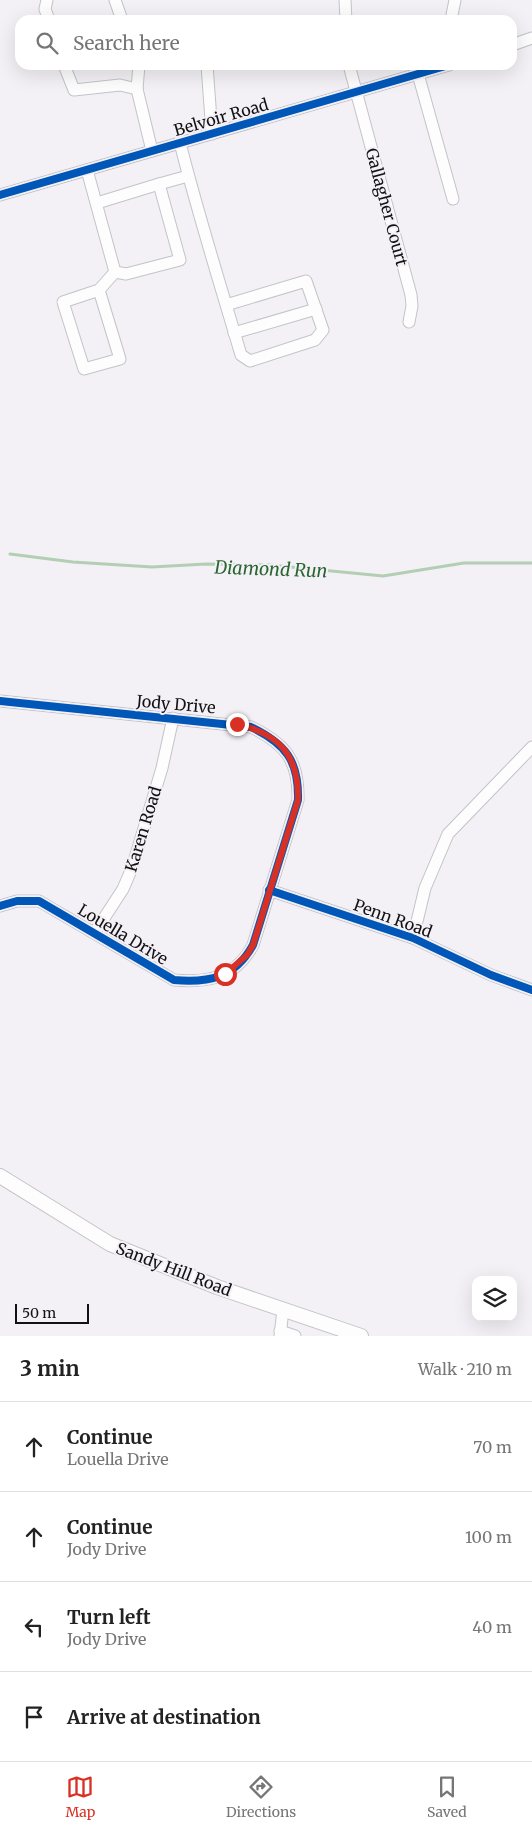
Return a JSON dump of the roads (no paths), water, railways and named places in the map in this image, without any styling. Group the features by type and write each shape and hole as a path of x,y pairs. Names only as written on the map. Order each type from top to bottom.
{"main road":[{"name":"Sandy Hill Road","path":"0,1176 110,1244 162,1267 361,1336"}],"street":[{"path":"47,0 44,8 47,15"},
{"path":"115,0 120,15"},
{"path":"345,0 346,15"},
{"path":"452,15 454,0"},
{"path":"517,43 532,38"},
{"path":"66,70 74,90 120,85 136,90"},
{"path":"138,70 136,90 152,151"},
{"path":"207,70 212,134"},
{"name":"Gallagher Court","path":"350,70 411,295 412,306 409,322"},
{"name":"Belvoir Road","path":"0,195 432,70"},
{"path":"418,74 453,199"},
{"path":"180,143 188,176 234,333 241,355 250,361 315,340 323,330 306,281 226,305"},
{"path":"86,170 116,272"},
{"path":"97,203 188,176"},
{"path":"116,272 126,274 180,260 159,184"},
{"path":"98,290 120,359 84,369 63,302 98,290 116,272"},
{"path":"234,333 316,309"},
{"name":"Jody Drive","path":"0,701 251,727 273,738 295,766 298,779 298,800 269,890"},
{"name":"Karen Road","path":"95,932 123,889 132,868 162,768 173,718"},
{"path":"413,938 426,888 448,834 531,750"},
{"name":"Louella Drive","path":"0,906 17,901 38,901 95,932 174,980 200,982 225,974 247,955 253,945 269,890"},
{"name":"Penn Road","path":"269,890 413,938 491,975 532,990"},
{"path":"283,1310 280,1334 295,1336"}],"waterway":[{"name":"Diamond Run","path":"10,554 73,562 152,567 206,564 270,565 383,576 464,563 532,563"}]}
